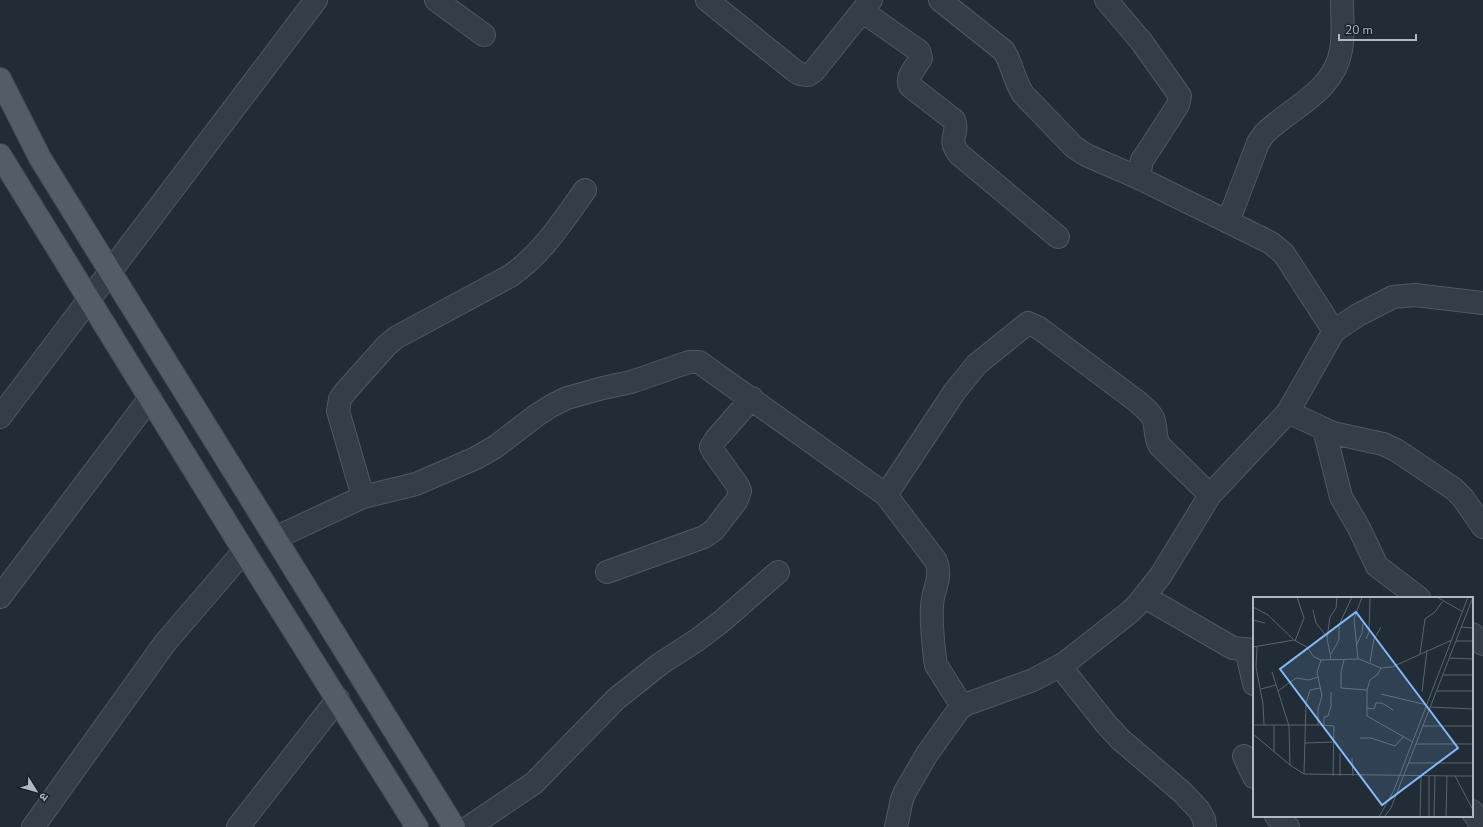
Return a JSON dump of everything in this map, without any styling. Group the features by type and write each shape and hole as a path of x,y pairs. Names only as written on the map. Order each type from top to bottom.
{"main road":[{"path":"0,79 40,158 454,827"},
{"path":"0,154 244,551 417,827"}],"street":[{"path":"0,417 316,0"},
{"path":"436,0 484,35"},
{"path":"707,0 795,71 800,74 808,75 814,71 867,5 919,51 921,58 908,83 954,120 957,126 952,143 959,154 1058,237"},
{"path":"940,0 1004,51 1008,57 1018,87 1023,94 1074,146 1086,155 1139,178 1271,243 1284,254 1334,331"},
{"path":"1106,0 1141,41 1180,96 1178,105 1142,160 1139,178"},
{"path":"1228,222 1258,143 1264,134 1325,84 1333,73 1341,49 1342,0"},
{"path":"363,497 338,411 340,399 345,392 387,345 397,337 521,269 549,240 585,190"},
{"path":"896,827 902,798 905,792 927,754 962,706 1033,680 1060,666 1073,658 1130,612 1145,597 1161,575 1210,495 1288,412 1334,331 1358,315 1392,297 1415,295 1483,302"},
{"path":"886,495 966,376 977,364 1028,323 1039,328 1142,405 1154,420 1157,441 1160,446 1210,495"},
{"path":"275,538 363,497 416,484 476,458 495,447 542,412 567,398 630,382 689,362 699,362 752,398 886,495 936,561 938,566 939,577 932,606 936,665 962,706"},
{"path":"0,597 150,398"},
{"path":"607,572 704,537 714,530 737,500 740,491 711,447 716,439 752,398"},
{"path":"1288,412 1324,429 1383,444 1396,450 1447,484 1473,496 1483,527"},
{"path":"1324,429 1341,498 1360,528 1377,566 1418,597"},
{"path":"33,827 164,643 244,551"},
{"path":"469,827 534,784 616,699 660,664 722,622 778,572"},
{"path":"1145,597 1233,648 1250,650 1253,676"},
{"path":"1473,635 1483,644"},
{"path":"1060,666 1107,725 1121,740 1182,792 1199,810 1204,819 1205,827"},
{"path":"238,827 338,699"},
{"path":"1244,756 1253,774"},
{"path":"1473,812 1483,827"},
{"path":"1277,817 1288,827"}]}
